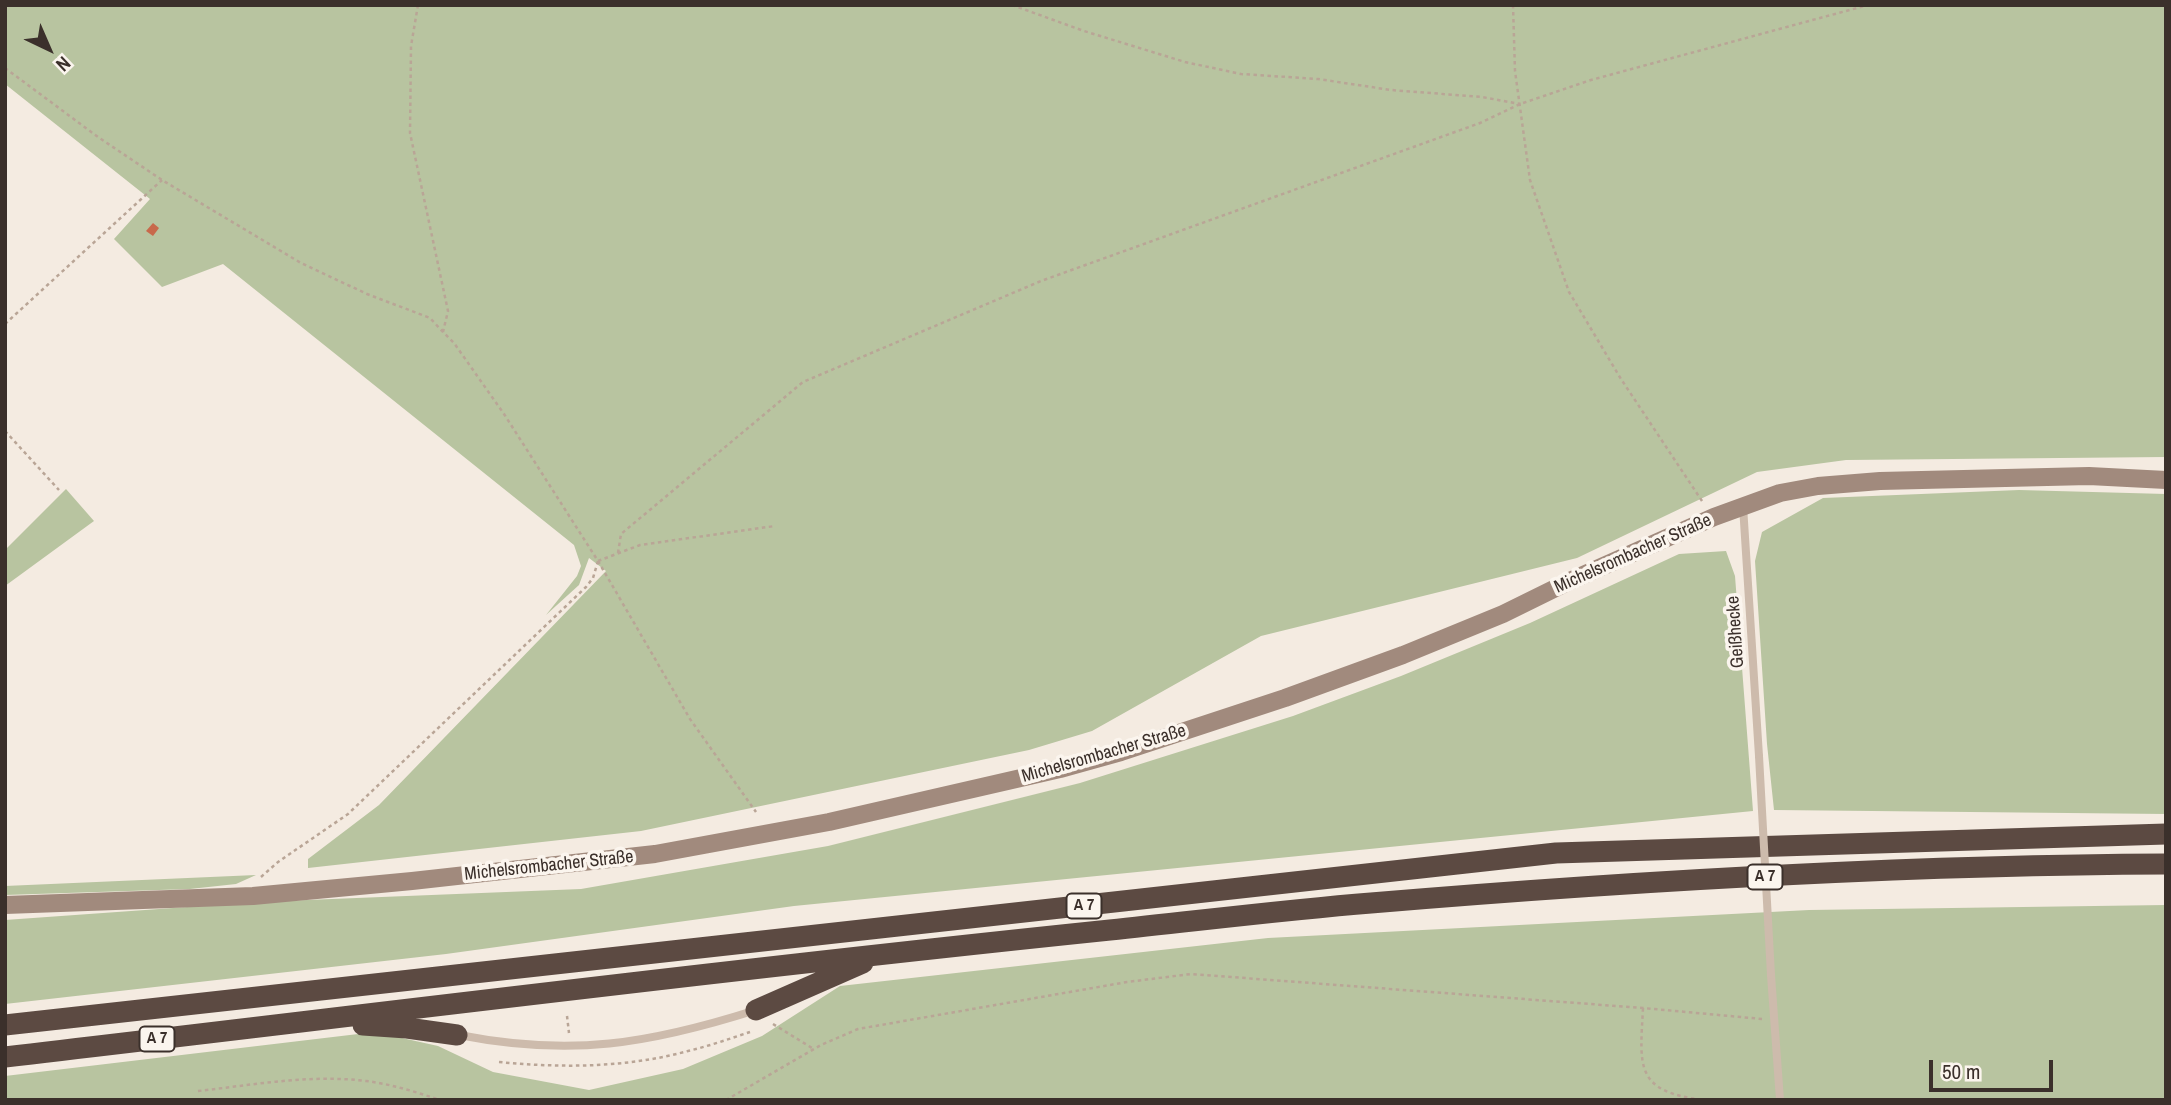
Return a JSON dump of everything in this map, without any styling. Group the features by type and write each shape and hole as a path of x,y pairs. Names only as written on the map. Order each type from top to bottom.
{"highway":[{"name":"A 7","path":"5,1025 1556,853 2166,834"},
{"name":"A 7","path":"5,1057 888,953 1366,904 1584,887 1993,867 2166,864"},
{"path":"764,1017 888,953"},
{"path":"308,1021 407,1028 457,1035"}],"main road":[{"name":"Michelsrombacher Straße","path":"5,905 253,896 412,881 655,854 829,822 1060,769 1121,752 1285,698 1403,655 1503,614 1714,517 1780,493 1818,485 1880,481 2089,476 2166,480"}],"lane":[{"name":"Geißhecke","path":"1743,506 1773,1020"},
{"path":"457,1035 547,1047 570,1046 644,1040 711,1024 764,1017"},
{"path":"1773,1020 1780,1100"}],"path":[{"path":"418,5 411,47 410,133 448,311 443,332"},
{"path":"1012,5 1084,31 1185,62 1241,74 1318,79 1391,90 1482,97 1520,104"},
{"path":"1513,5 1514,71 1530,180 1569,292 1628,390 1689,484 1714,517"},
{"path":"618,553 621,534 803,382 1041,281 1480,123 1520,104 1591,80 1868,5"},
{"path":"5,68 151,173 300,263 430,318 454,344 504,414 598,561 690,719 756,812"},
{"path":"5,324 162,180"},
{"path":"5,431 59,490"},
{"path":"598,561 640,545 775,526"},
{"path":"253,896 260,878 278,862 348,814 498,673 586,587 593,578 598,561"},
{"path":"726,1100 814,1049 858,1029 1127,982 1191,974 1773,1020"},
{"path":"1643,1008 1641,1055 1646,1076 1660,1088 1704,1100"},
{"path":"499,1062 575,1067 663,1057 750,1032 757,1014 814,1049"},
{"path":"567,1016 570,1046"},
{"path":"198,1091 319,1079 347,1080 407,1089 440,1100"}],"green space":[{"path":"5,5 2166,5 2166,457 1846,460 1757,472 1577,558 1261,636 1092,731 1029,750 641,831 308,868 308,859 379,805 606,571 589,558 579,585 546,615 577,576 581,566 574,545 223,264 162,287 114,239 150,199 5,84"},
{"path":"66,489 94,521 5,586 5,550"},
{"path":"2019,490 2166,494 2166,814 1774,810 1755,561 1762,532 1823,498"},
{"path":"1726,551 1735,576 1753,811 794,906 446,954 5,1004 5,920 257,902 581,889 828,846 1080,783 1293,716 1401,676 1530,623 1679,554"},
{"path":"256,875 236,884 190,889 5,895 5,886"},
{"path":"2166,905 2166,1100 5,1100 5,1076 375,1032 438,1046 493,1072 589,1090 683,1069 762,1036 840,986 1268,938 1809,910"}],"building":[{"path":"153,223 159,228 153,236 146,231"}]}
